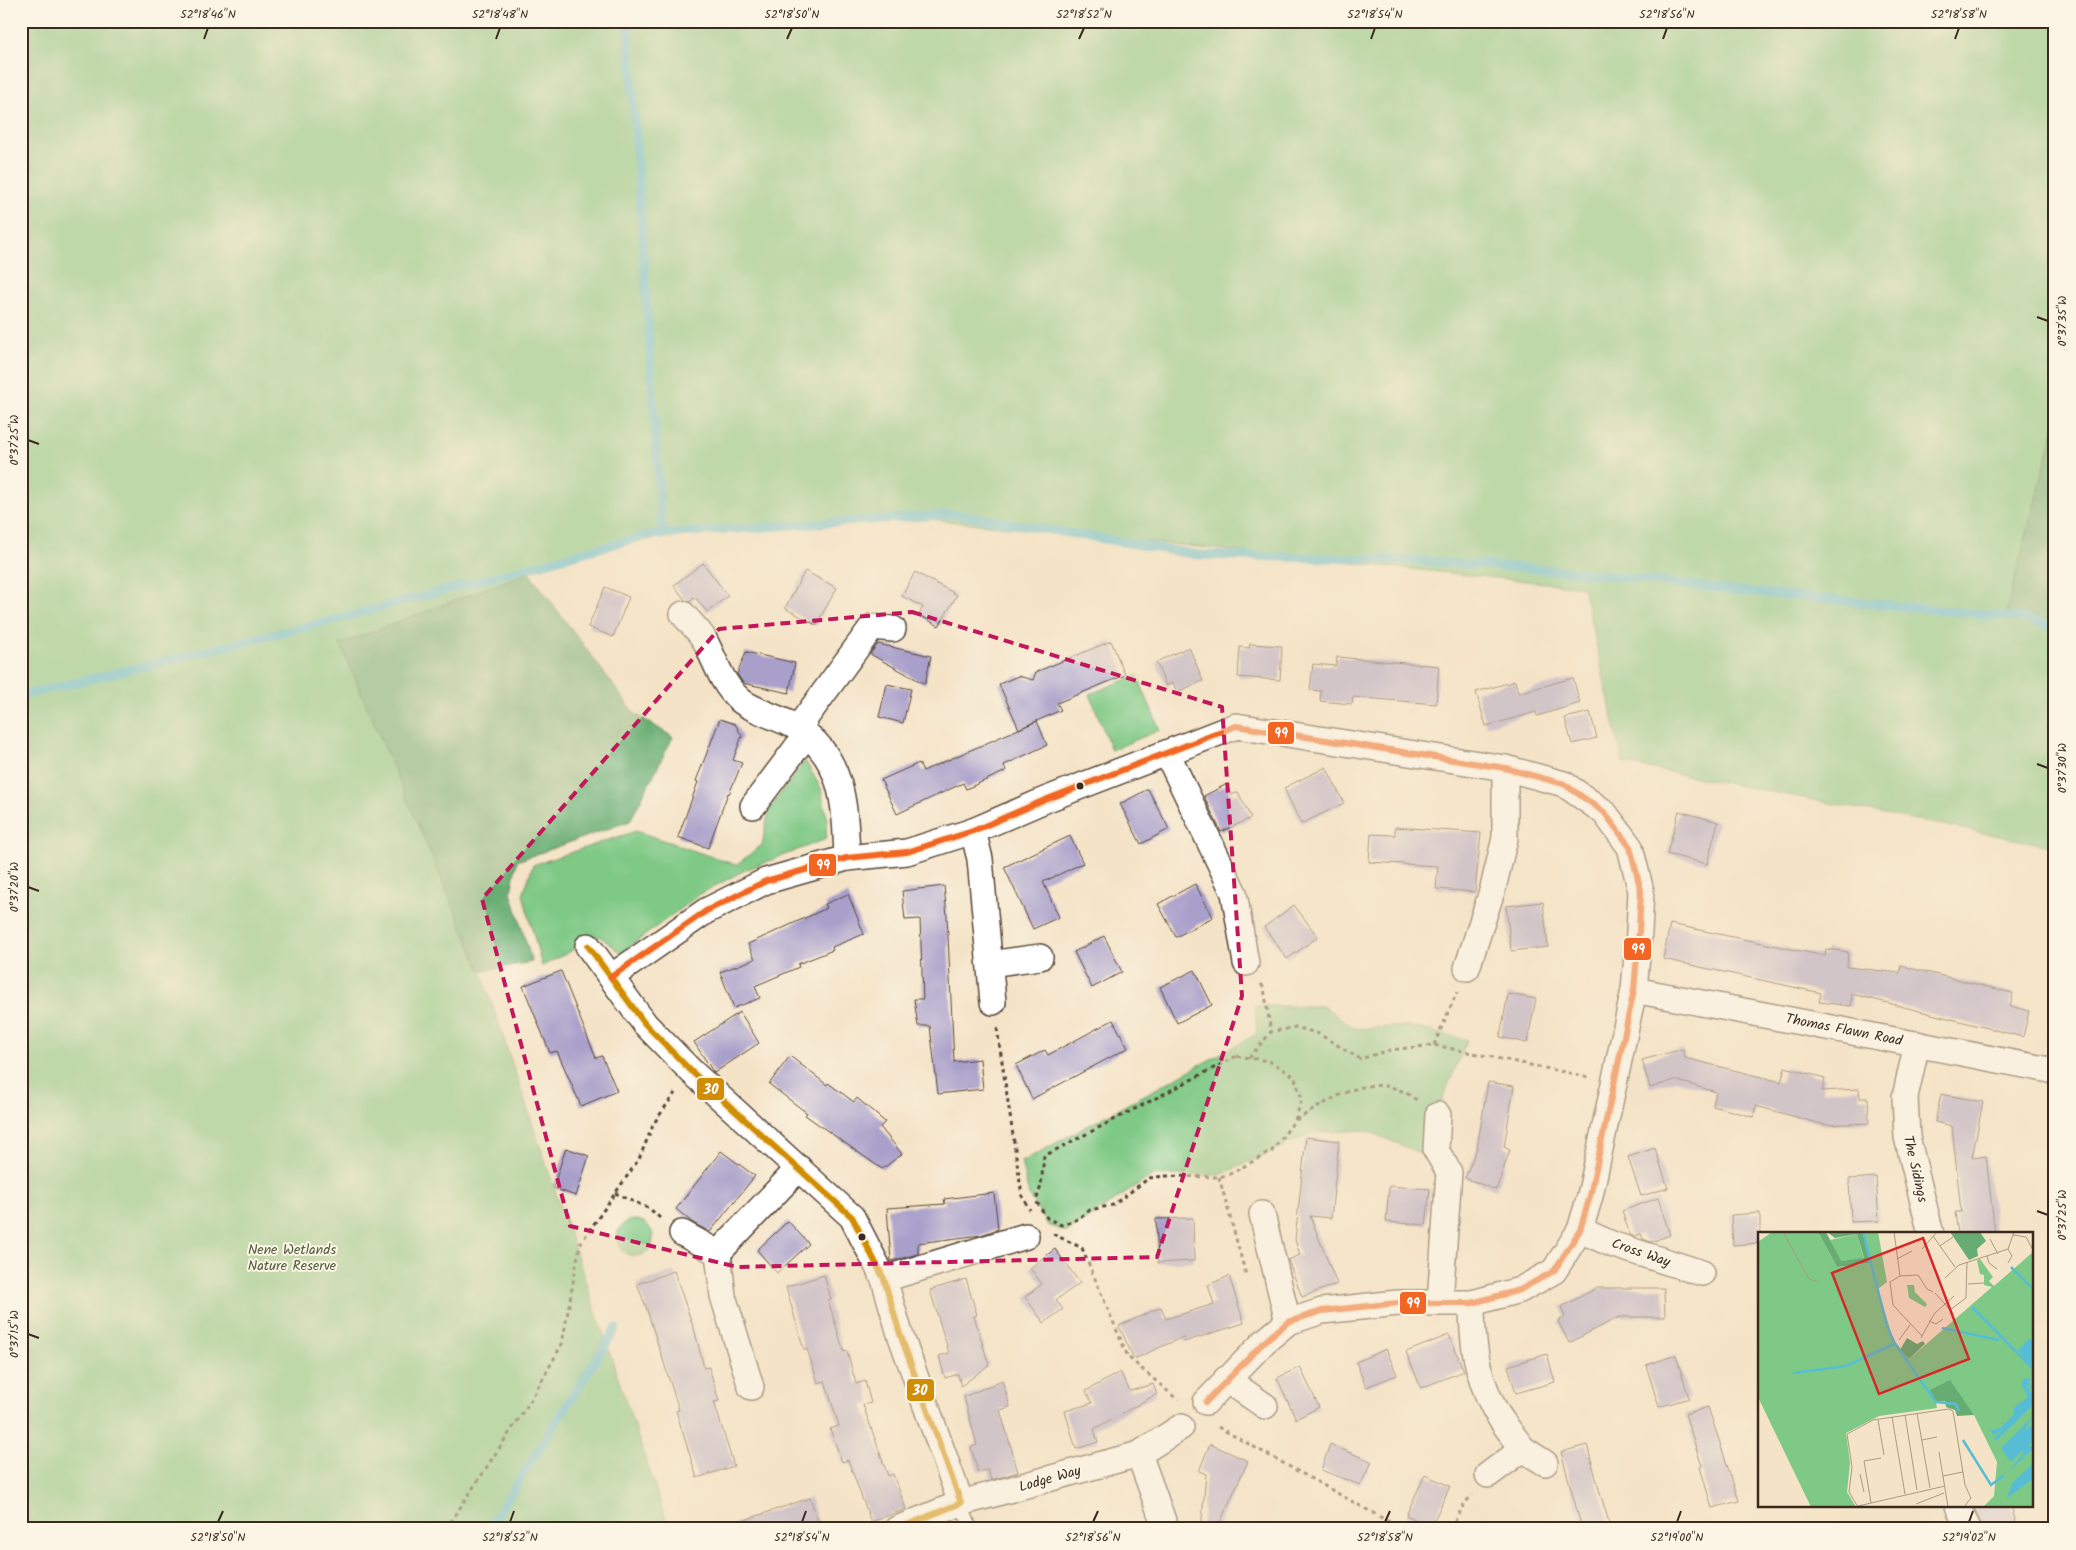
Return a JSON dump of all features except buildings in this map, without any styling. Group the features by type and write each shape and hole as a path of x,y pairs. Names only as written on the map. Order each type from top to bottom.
{"street":[{"path":"683,614 704,640 718,672 740,700 802,732 816,743 832,765 840,783 845,807 847,858"},
{"path":"753,806 872,627 893,629"},
{"path":"611,977 706,911 766,881 847,858 907,852 973,831 1045,800 1236,726 1505,768 1564,784 1604,812 1630,847 1641,891 1640,932 1634,990 1590,1196 1580,1230 1554,1271 1520,1290 1472,1303 1398,1303 1322,1311 1288,1322 1264,1342 1226,1380 1208,1412"},
{"path":"1167,753 1234,893 1246,964"},
{"path":"1467,968 1493,888 1505,838 1505,768"},
{"path":"973,831 980,859 993,1002"},
{"path":"588,946 645,1024 691,1071 852,1217 884,1279 900,1334 961,1503"},
{"path":"990,964 1040,957"},
{"name":"Thomas Flawn Road","path":"1634,990 2055,1071"},
{"name":"The Sidings","path":"1917,1044 1905,1096 1907,1137 1931,1232"},
{"path":"1438,1115 1436,1150 1449,1172 1440,1302"},
{"path":"718,1253 799,1168"},
{"path":"1262,1214 1288,1322"},
{"name":"Cross Way","path":"1580,1230 1614,1245 1702,1273"},
{"path":"682,1233 718,1253"},
{"path":"884,1279 1037,1234"},
{"path":"718,1253 723,1296 751,1387"},
{"path":"1472,1303 1472,1338 1480,1375 1494,1410 1523,1449 1545,1463"},
{"path":"1226,1380 1265,1406"},
{"name":"Lodge Way","path":"897,1529 961,1503 1139,1454 1181,1426"},
{"path":"1488,1475 1523,1449"},
{"path":"1139,1454 1166,1529"},
{"path":"1959,1508 1968,1529"}],"lane":[{"path":"961,1503 971,1529"}],"path":[{"path":"1246,964 1264,988 1271,1032"},
{"path":"1434,1046 1467,968"},
{"path":"993,1002 1022,1196 1032,1212"},
{"path":"1249,1058 1271,1032 1296,1027 1319,1034 1360,1059 1390,1050 1434,1046 1591,1077"},
{"path":"1237,1056 1249,1058 1269,1061 1294,1076 1302,1099 1295,1120 1272,1151 1230,1174 1219,1177 1165,1176 1149,1178 1114,1205 1090,1210 1074,1221 1061,1224 1047,1218 1036,1202 1041,1186 1044,1156 1237,1056"},
{"path":"446,1529 531,1400 562,1344 570,1290 580,1244 639,1159 654,1123 691,1071"},
{"path":"1295,1120 1353,1088 1383,1084 1411,1095 1438,1115"},
{"path":"1219,1177 1246,1278"},
{"path":"615,1193 650,1209 661,1218 665,1226 682,1233"},
{"path":"1037,1234 1082,1248 1128,1358 1180,1402"},
{"path":"1208,1412 1402,1529"},
{"path":"1451,1529 1464,1504 1488,1475"}],"highlighted area":[{"path":"912,612 1222,707 1242,996 1157,1257 737,1267 570,1226 482,899 719,629"}],"green space":[{"name":"Nene Wetlands Nature Reserve","path":"21,21 2055,21 2055,427 2005,616 2023,618 2055,628 2055,847 1623,763 1583,587 919,518 742,525 589,549 341,645 481,971 669,1529 21,1529"},
{"path":"2055,427 2055,628 2023,618 2005,616"},
{"path":"529,572 634,713 673,737 630,821 517,861 511,892 532,962 481,971 340,644"},
{"path":"1137,675 1160,730 1111,750 1090,694"},
{"path":"805,761 821,788 827,818 826,839 745,870 700,894 621,953 600,936 542,966 523,894 533,865 636,831 736,865 762,845 769,809"},
{"path":"1255,1006 1323,1006 1356,1029 1408,1026 1467,1040 1420,1153 1365,1130 1313,1133 1220,1175 1153,1175 1067,1232 1048,1225 1029,1195 1021,1162 1257,1034"},
{"path":"635,1220 642,1221 648,1225 652,1231 652,1245 648,1251 642,1255 635,1256 628,1255 622,1251 618,1245 617,1238 618,1231 622,1225 628,1221"}],"waterway":[{"path":"628,21 662,535"},
{"path":"21,696 349,616 648,535 956,514 1198,555 1409,560 1569,571 1730,590 2023,618 2055,628"},
{"path":"488,1529 616,1328"}],"transit line":[{"name":"99","path":"611,977 706,911 766,881 847,858 907,852 973,831 1045,800 1236,726 1505,768 1564,784 1604,812 1630,847 1641,891 1634,990 1590,1196 1580,1230 1554,1271 1520,1290 1472,1303 1398,1303 1322,1311 1288,1322 1264,1342 1206,1402"},
{"name":"30","path":"588,946 645,1024 691,1071 852,1217 884,1279 900,1334 961,1503 897,1529"}]}
